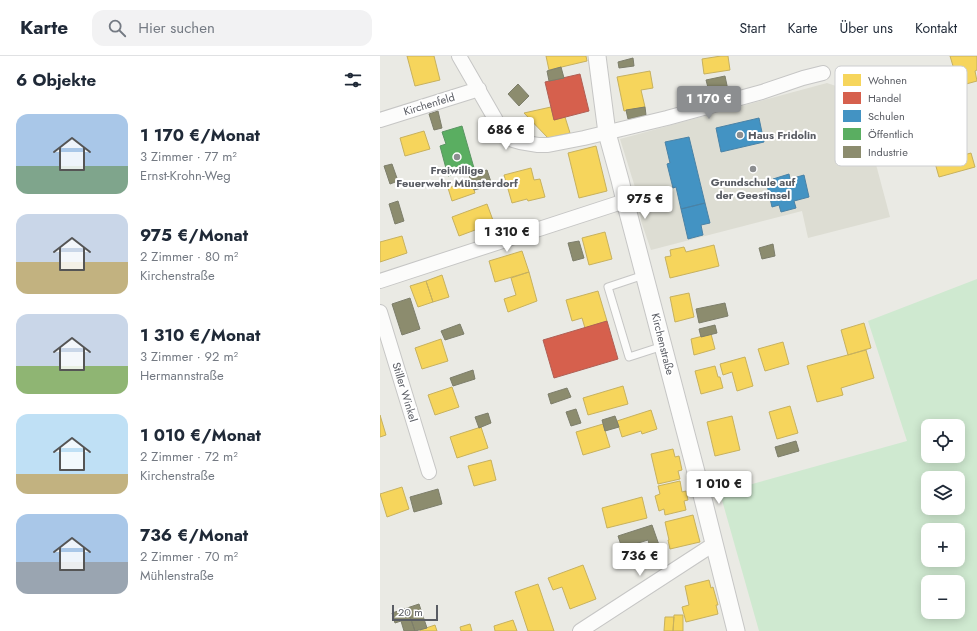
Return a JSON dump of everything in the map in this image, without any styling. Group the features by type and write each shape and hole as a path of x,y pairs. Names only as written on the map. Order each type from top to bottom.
{"street":[{"path":"459,56 501,129 507,136 513,140 538,145 548,145 607,133 667,118 762,92 823,73"},
{"name":"Kirchenstraße","path":"597,56 607,133 701,491 736,631"},
{"name":"Kirchenfeld","path":"380,120 479,89"},
{"path":"380,281 625,201"},
{"name":"Stiller Winkel","path":"380,312 430,472"},
{"path":"580,631 714,544"}],"lane":[{"path":"645,275 608,287 629,357 663,346"}],"shaded area":[{"name":"Grundschule auf der Geestinsel","path":"827,83 835,86 835,166 876,166 890,217 808,238 802,211 651,250 641,221 639,200 620,139"}],"green space":[{"path":"977,279 977,631 759,631 720,493 907,441 868,321"}],"building: Wohnen":[{"path":"407,56 434,56 440,80 415,86"},
{"path":"546,56 586,56 587,61 549,70"},
{"path":"728,56 730,70 704,74 702,59"},
{"path":"950,56 977,56 977,70 975,71 977,81 967,84 967,66 953,66"},
{"path":"650,71 653,88 641,90 645,107 624,111 617,77"},
{"path":"551,107 554,120 565,117 570,133 548,138 524,113"},
{"path":"424,131 430,149 405,156 400,138"},
{"path":"596,146 607,191 579,198 568,153"},
{"path":"971,153 975,167 939,177 936,166 967,166 967,154"},
{"path":"531,168 534,180 540,179 545,197 528,201 527,199 512,203 504,175"},
{"path":"471,181 475,193 452,201 448,188"},
{"path":"487,204 494,223 459,236 452,217"},
{"path":"605,232 612,259 589,265 582,238"},
{"path":"402,236 407,253 380,262 380,242"},
{"path":"714,245 719,266 670,278 665,257 671,256 670,250 684,247 686,252"},
{"path":"522,251 529,272 495,282 489,261"},
{"path":"529,272 537,301 508,312 504,299 516,295 511,278"},
{"path":"442,275 449,297 433,302 426,281"},
{"path":"426,281 433,302 418,307 410,286"},
{"path":"598,291 607,321 585,328 582,318 572,321 566,300"},
{"path":"689,293 694,317 675,322 670,297"},
{"path":"864,323 871,348 848,355 841,330"},
{"path":"711,334 715,349 694,355 691,339"},
{"path":"441,339 448,361 422,369 415,348"},
{"path":"783,342 789,364 765,371 758,349"},
{"path":"866,350 874,378 841,388 843,395 817,402 807,366"},
{"path":"745,357 753,386 737,391 732,372 723,375 720,364"},
{"path":"715,366 723,388 701,394 695,371"},
{"path":"623,386 628,404 588,415 583,398"},
{"path":"452,387 459,407 435,415 428,395"},
{"path":"790,406 798,433 777,439 769,412"},
{"path":"651,410 657,429 642,434 641,431 622,437 617,421"},
{"path":"380,415 386,435 380,437"},
{"path":"732,416 740,450 715,456 707,422"},
{"path":"603,424 610,447 583,455 576,432"},
{"path":"481,427 488,448 457,458 450,437"},
{"path":"673,449 675,457 679,456 682,470 678,471 680,479 658,484 651,454"},
{"path":"491,460 496,480 474,486 468,466"},
{"path":"680,481 682,492 686,491 688,500 684,501 686,510 665,515 664,509 659,511 655,496 660,494 658,486"},
{"path":"402,487 409,509 387,517 380,494"},
{"path":"642,497 647,518 607,528 602,508"},
{"path":"693,515 700,542 670,549 665,522"},
{"path":"583,565 596,599 570,609 562,587 553,590 548,578"},
{"path":"709,580 711,588 713,587 718,605 716,605 718,614 686,622 682,607 689,605 685,586"},
{"path":"538,584 554,631 528,631 515,592"},
{"path":"674,615 683,615 683,631 673,631"},
{"path":"665,617 674,617 673,631 664,631"},
{"path":"513,620 517,631 495,631 494,626"},
{"path":"470,624 472,631 461,631 460,627"},
{"path":"435,625 437,631 420,631 420,630"}],"building: Handel":[{"path":"580,74 589,111 554,120 545,82"},
{"path":"607,321 618,359 554,378 543,340"}],"building: Schulen":[{"name":"Haus Fridolin","path":"759,118 764,142 721,152 716,128"},
{"path":"689,137 705,203 681,209 676,187 673,188 667,164 670,163 665,142"},
{"path":"789,174 790,179 804,175 809,197 794,201 796,208 781,212 779,205 772,207 767,185 774,183 773,179"},
{"path":"705,203 710,223 701,225 703,235 688,239 681,209"}],"building: Öffentlich":[{"name":"Freiwillige Feuerwehr Münsterdorf","path":"462,126 474,168 448,176 440,146 446,144 442,132"}],"building: Industrie":[{"path":"633,58 634,66 619,68 618,62"},
{"path":"561,67 564,78 549,81 547,71"},
{"path":"725,76 729,95 711,99 706,80"},
{"path":"518,84 529,96 519,106 508,94"},
{"path":"645,107 646,115 628,119 626,110"},
{"path":"438,111 442,128 434,130 429,114"},
{"path":"392,164 398,181 390,184 384,166"},
{"path":"487,170 492,185 474,190 469,175"},
{"path":"398,201 404,221 395,224 389,204"},
{"path":"579,241 584,258 573,261 568,243"},
{"path":"773,244 775,256 762,259 759,248"},
{"path":"410,298 420,329 402,335 392,304"},
{"path":"725,303 728,316 699,323 696,309"},
{"path":"460,324 464,334 445,340 441,331"},
{"path":"715,325 717,333 701,337 699,329"},
{"path":"473,370 475,379 453,386 450,378"},
{"path":"567,388 571,397 551,404 548,394"},
{"path":"576,409 581,423 571,426 566,412"},
{"path":"488,413 491,423 479,428 475,417"},
{"path":"615,416 619,427 605,431 602,420"},
{"path":"796,441 799,451 778,457 775,447"},
{"path":"438,489 442,504 414,512 410,497"},
{"path":"652,525 664,554 653,558 648,540 622,548 618,536"},
{"path":"419,604 427,628 415,631 407,608"},
{"path":"407,608 415,631 404,631 401,621 395,623 392,613"}],"place":[{"name":"Haus Fridolin","path":"740,135"},
{"name":"Freiwillige Feuerwehr Münsterdorf","path":"457,157"},
{"name":"Grundschule auf der Geestinsel","path":"753,169"}]}
